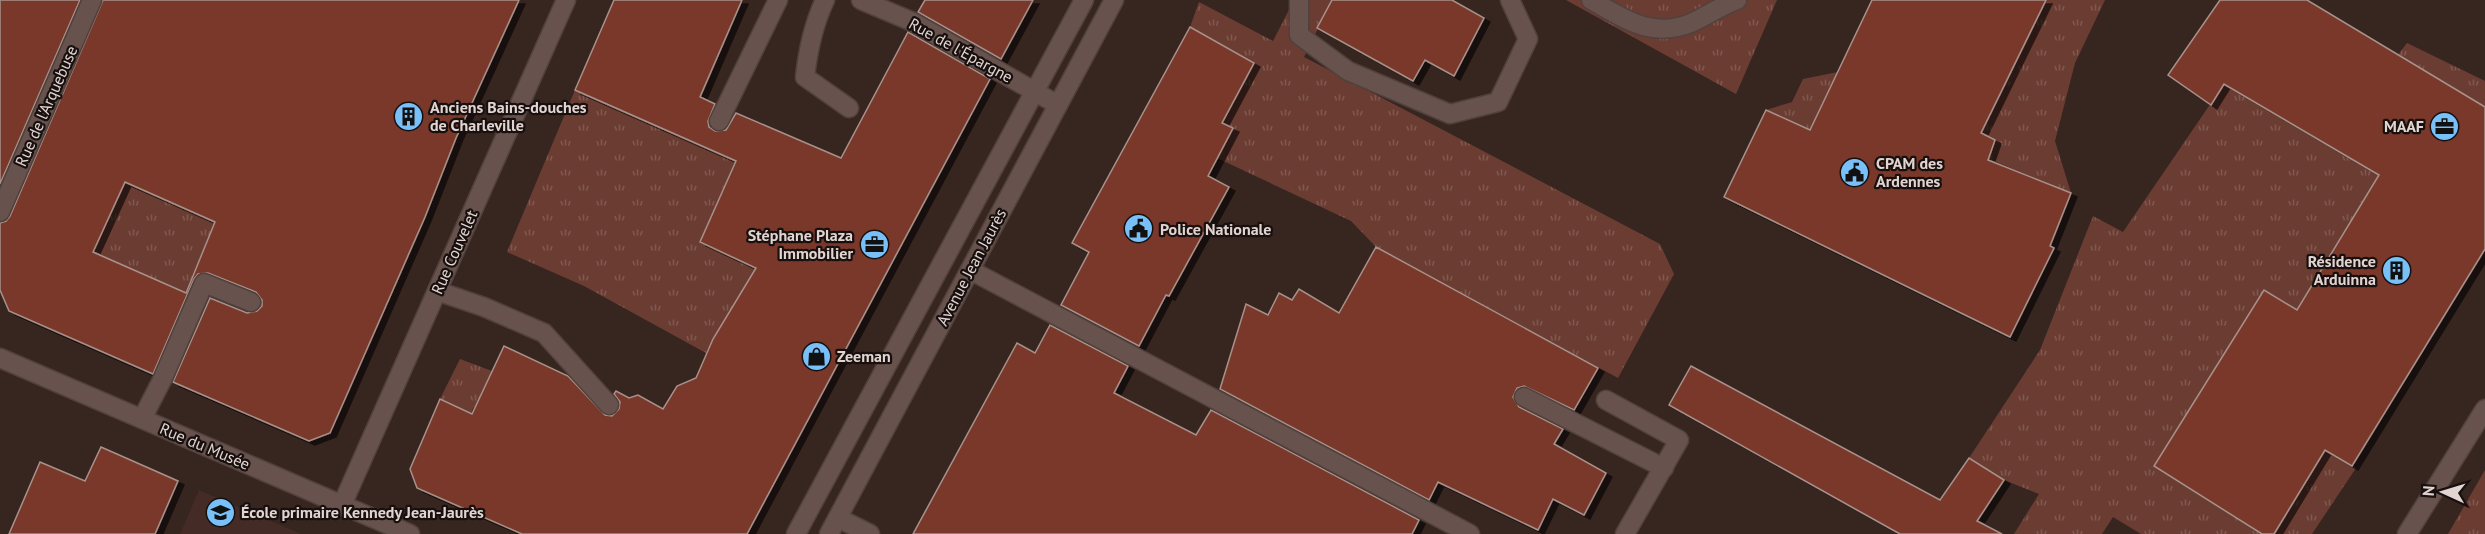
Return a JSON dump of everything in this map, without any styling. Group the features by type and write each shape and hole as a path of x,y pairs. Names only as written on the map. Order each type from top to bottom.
{"street":[{"name":"Rue de l'Arquebuse","path":"0,212 93,0"},
{"name":"Rue Couvelet","path":"342,505 566,0"},
{"path":"719,121 778,0"},
{"path":"825,0 808,49 805,77 849,108"},
{"name":"Rue de l'Épargne","path":"861,0 913,22 1058,105"},
{"path":"796,534 1084,0"},
{"name":"Avenue Jean Jaurès","path":"829,534 1114,0"},
{"path":"1299,0 1299,35 1348,71 1450,114 1498,102 1528,39 1510,0"},
{"path":"1591,0 1642,28 1672,30 1737,0"},
{"path":"969,270 1470,534"},
{"path":"142,419 163,378 204,283 250,302"},
{"path":"437,291 484,307 544,333 609,405"},
{"name":"Rue du Musée","path":"0,358 410,534"},
{"path":"1524,397 1664,468"},
{"path":"1606,400 1679,440 1625,534"},
{"path":"2407,534 2485,409"},
{"path":"838,518 870,534"}],"shaded area":[{"name":"École primaire Kennedy Jean-Jaurès","path":"199,490 301,534 180,534"}],"green space":[{"path":"1299,0 1332,0 1304,57 1660,244 1674,274 1618,378 1376,247 1351,221 1217,158 1232,128 1222,123 1254,63 1190,27 1199,2 1273,41 1292,4"},
{"path":"1566,0 1777,0 1736,94"},
{"path":"2046,0 2105,0 2075,63 2055,141 2071,193 1982,156 1995,140 1981,133"},
{"path":"2407,43 2485,81 2485,107 2398,55"},
{"path":"1838,72 1821,135 1766,110 1792,102 1803,79"},
{"path":"2224,84 2379,175 2297,310 2264,290 2262,534 2141,534 2113,517 2102,534 2014,534 2039,494 2004,480 1969,458 2040,350 2093,216 2123,232"},
{"path":"575,90 682,137 739,153 700,242 756,268 747,283 719,348 710,345 706,353 584,286 507,252"},
{"path":"87,165 215,222 185,293 93,252"},
{"path":"460,359 492,371 480,405 473,408 471,414 440,399"},
{"path":"2325,450 2356,468 2312,534 2274,534"},
{"path":"2485,470 2485,534 2448,534"}],"building":[{"path":"0,0 80,0 0,184"},
{"path":"103,0 519,0 456,138 425,217 330,433 309,441 173,382 210,298 247,313 257,311 262,306 262,300 256,292 208,273 198,274 194,279 153,374 9,311 0,290 0,223 6,221","holes":["125,182 215,222 186,293 93,252"]},
{"path":"614,0 742,0 700,97 715,104 708,121 709,127 715,131 726,130 736,113 841,158 908,32 990,79 747,534 522,534 417,488 410,469 440,399 472,414 504,346 568,376 605,415 612,416 619,409 620,402 614,394 616,391 629,398 638,395 663,409 677,386 696,378 713,339 756,268 700,242 736,161 575,90"},
{"path":"925,0 1033,0 1001,59 918,12"},
{"path":"1332,0 1452,0 1484,18 1454,76 1425,60 1413,81 1317,28"},
{"name":"CPAM des Ardennes","path":"1872,0 2046,0 1981,133 1995,140 1988,160 2071,193 2050,246 2054,248 2010,337 1724,197 1766,110 1810,130"},
{"name":"Résidence Arduinna","path":"2220,0 2307,0 2485,107 2485,249 2352,466 2325,450 2274,534 2262,534 2154,466 2264,290 2297,310 2379,175 2224,84 2211,105 2168,75"},
{"path":"1190,27 1254,63 1222,123 1233,128 1208,176 1229,187 1139,346 1061,305 1089,252 1072,243"},
{"path":"1376,247 1598,368 1574,410 1524,386 1517,388 1513,397 1519,407 1563,429 1554,444 1606,473 1584,515 1553,499 1538,530 1438,482 1429,500 1220,389 1246,304 1268,315 1279,293 1292,300 1299,289 1339,313"},
{"path":"1050,325 1128,366 1114,393 1196,435 1211,410 1419,520 1412,534 913,534 1017,343 1035,353"},
{"path":"1691,366 1940,500 1969,458 2004,480 1977,521 2002,534 1900,534 1669,405"},
{"path":"101,447 178,481 155,534 9,534 40,462 85,481"}],"place":[{"name":"Anciens Bains-douches de Charleville","path":"409,116"},
{"name":"MAAF","path":"2445,126"},
{"name":"CPAM des Ardennes","path":"1855,172"},
{"name":"Police Nationale","path":"1139,229"},
{"name":"Stéphane Plaza Immobilier","path":"874,244"},
{"name":"Résidence Arduinna","path":"2397,270"},
{"name":"Zeeman","path":"816,356"},
{"name":"École primaire Kennedy Jean-Jaurès","path":"220,512"}]}
